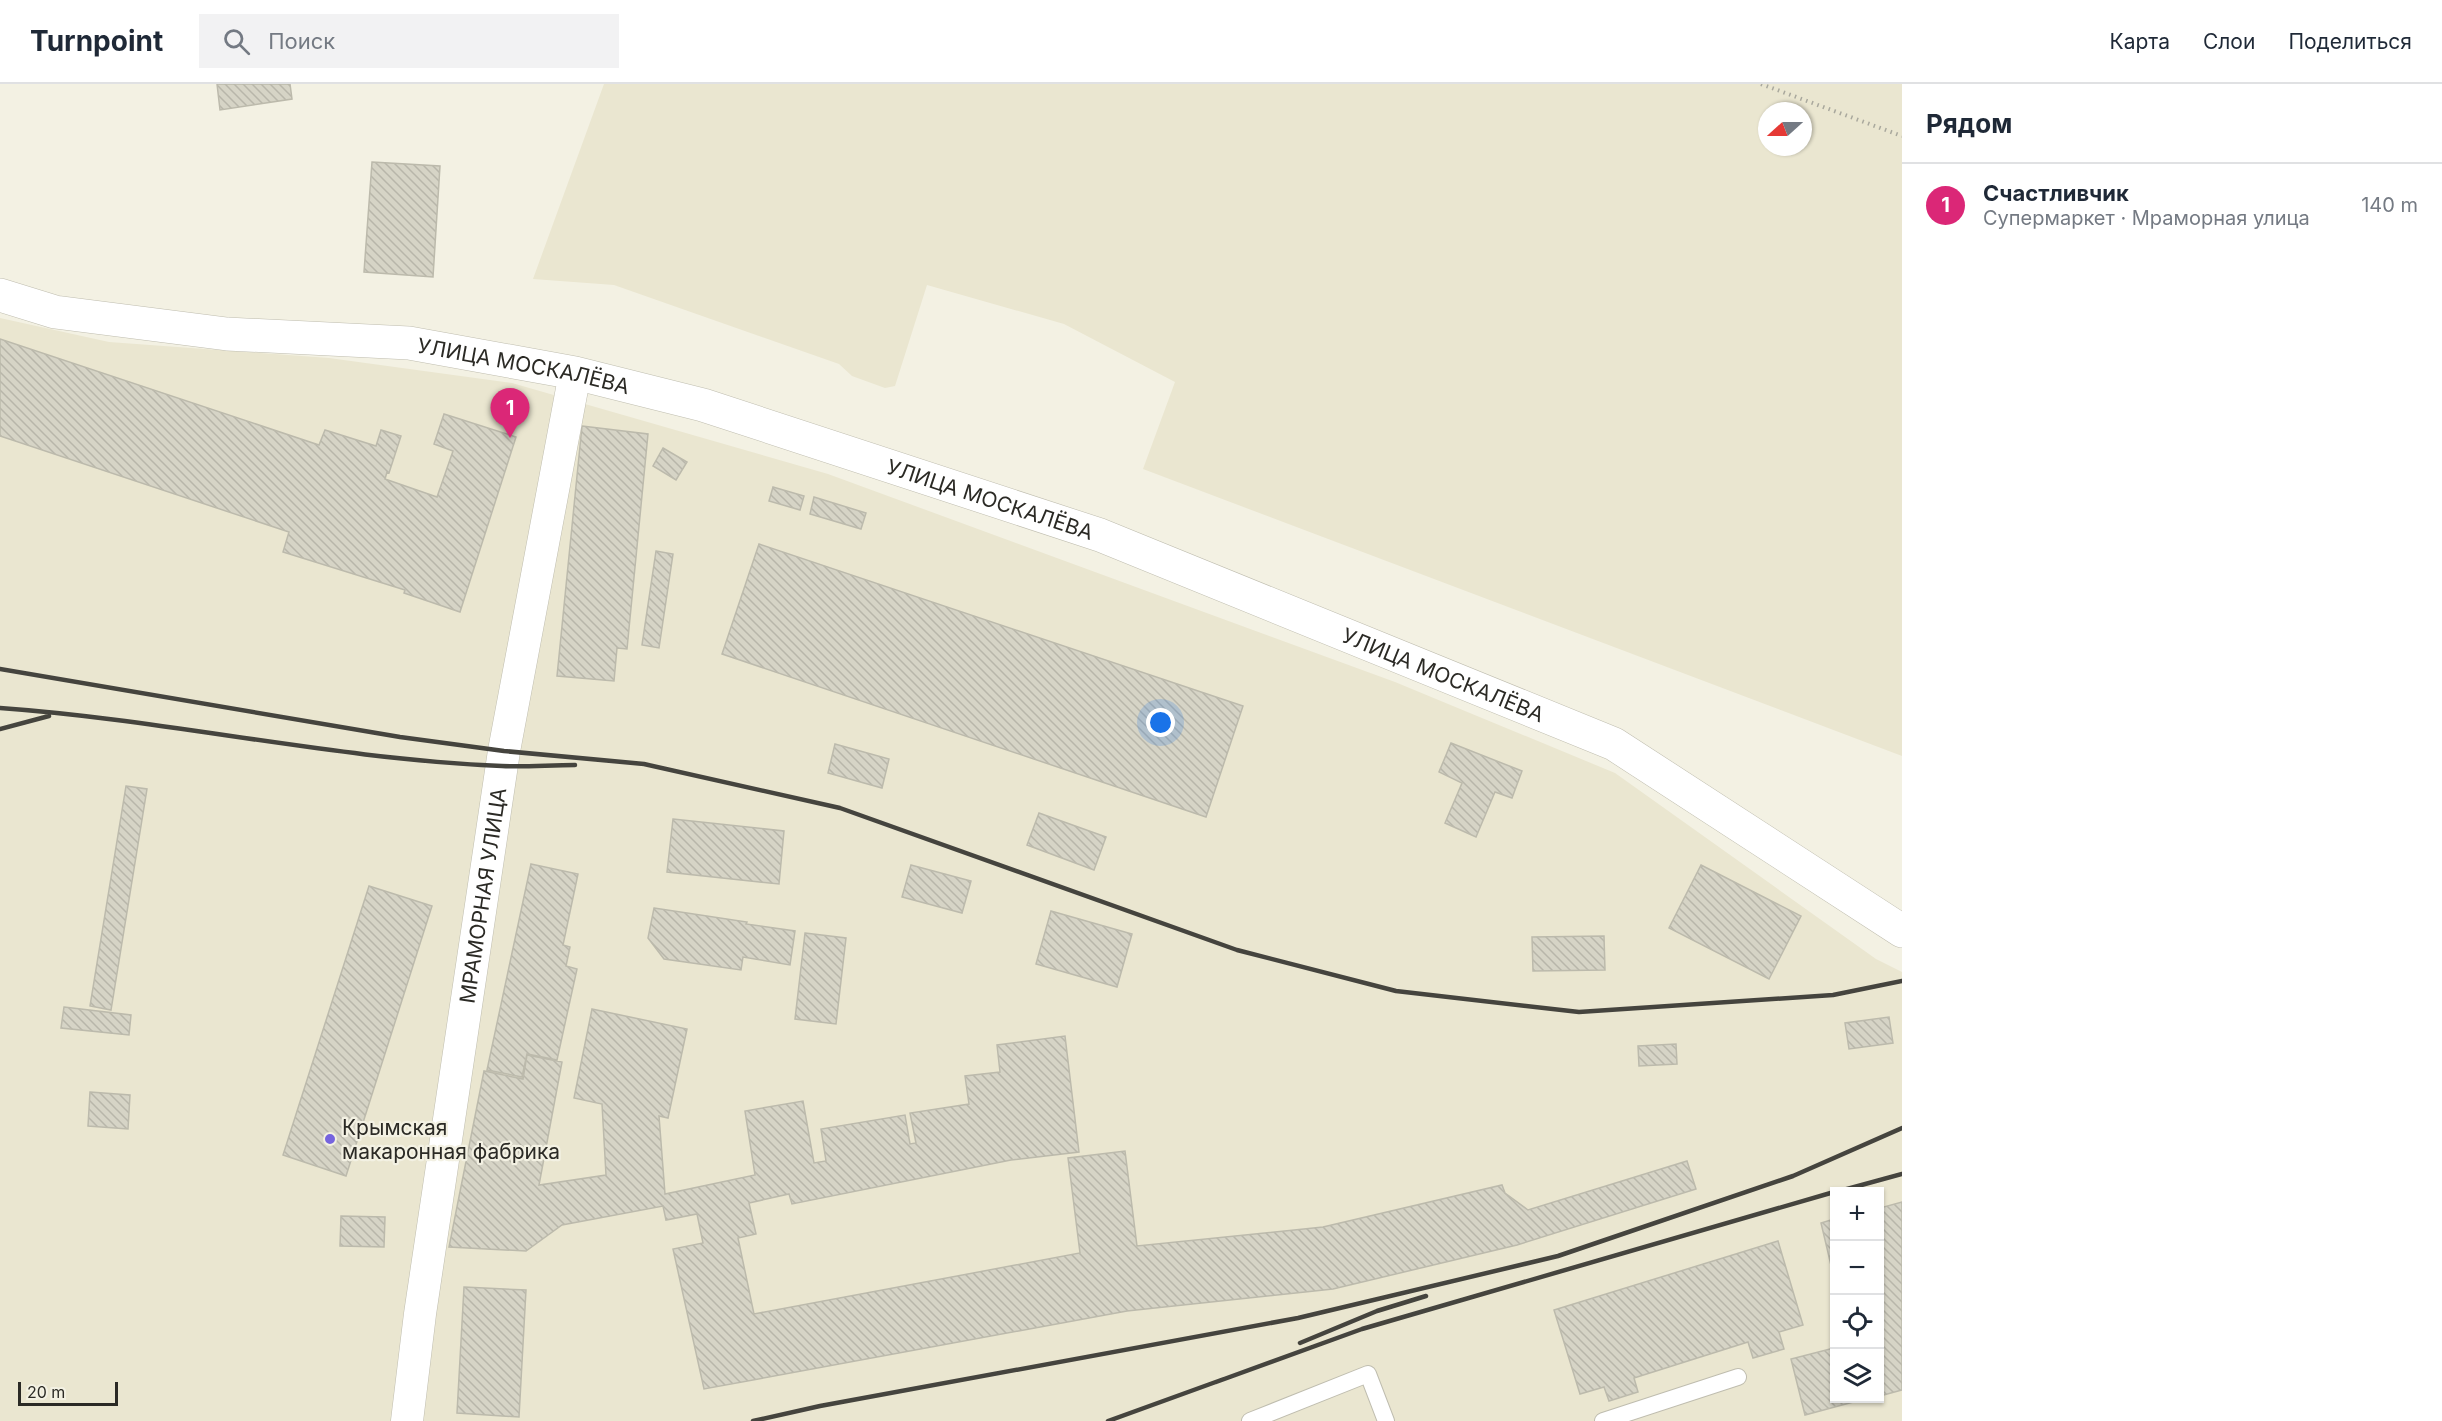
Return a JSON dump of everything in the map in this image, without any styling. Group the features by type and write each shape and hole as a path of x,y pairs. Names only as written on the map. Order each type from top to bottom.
{"main road":[{"name":"УЛИЦА МОСКАЛЁВА","path":"0,295 55,312 227,334 409,343 575,373 703,405 1100,535 1614,744 1902,931"}],"street":[{"name":"МРАМОРНАЯ УЛИЦА","path":"407,1421 420,1314 504,751 575,373"}],"lane":[{"path":"1250,1421 1368,1374 1386,1421"},
{"path":"1603,1421 1738,1377"}],"path":[{"path":"1761,84 1902,136"}],"shaded area":[{"path":"604,84 1902,84 1902,756 1143,469 1175,382 1064,324 927,285 895,386 885,388 852,376 839,364 614,285 533,279"},
{"path":"0,318 109,342 329,358 512,383 828,474 1395,682 1615,773 1876,959 1902,972 1902,1421 0,1421"}],"building":[{"path":"217,84 290,84 292,99 220,110"},
{"path":"372,162 440,166 433,277 364,272"},
{"path":"0,339 319,445 325,430 376,446 381,430 401,436 385,479 437,497 453,451 434,444 444,414 516,437 460,612 404,593 405,590 283,552 289,532 0,436"},
{"path":"582,426 648,434 627,649 617,648 614,681 557,676"},
{"path":"663,448 687,462 676,480 653,466"},
{"path":"773,487 804,496 800,510 769,501"},
{"path":"814,497 866,513 861,529 810,514"},
{"path":"759,544 1243,706 1206,817 722,654"},
{"path":"656,551 673,554 659,648 642,645"},
{"path":"1451,743 1522,771 1512,798 1495,792 1476,837 1445,823 1462,783 1439,772"},
{"path":"835,744 889,759 882,788 828,773"},
{"path":"126,786 147,789 111,1010 90,1006"},
{"path":"1039,813 1106,837 1094,870 1027,845"},
{"path":"673,819 784,831 779,884 667,872"},
{"path":"531,864 578,874 563,945 570,947 566,966 577,969 557,1060 527,1054 522,1077 487,1070"},
{"path":"911,865 971,881 962,913 902,897"},
{"path":"1701,865 1801,916 1769,979 1669,928"},
{"path":"369,886 432,906 346,1176 283,1155"},
{"path":"654,908 795,931 790,965 743,957 741,970 664,959 648,938"},
{"path":"1051,911 1132,934 1117,987 1036,964"},
{"path":"805,933 846,938 836,1024 795,1019"},
{"path":"1604,936 1605,970 1533,971 1532,937"},
{"path":"64,1007 131,1015 129,1035 61,1028"},
{"path":"592,1009 687,1029 668,1118 659,1116 665,1194 755,1175 745,1111 803,1101 814,1163 826,1161 821,1129 905,1115 910,1144 916,1143 910,1113 969,1104 965,1076 1000,1072 997,1045 1065,1036 1079,1152 1011,1160 792,1204 789,1194 749,1203 756,1234 738,1238 754,1314 1080,1253 1068,1158 1125,1151 1137,1246 1323,1227 1502,1185 1505,1193 1528,1210 1687,1161 1696,1189 1517,1245 1333,1289 1127,1311 704,1389 673,1249 703,1243 697,1214 666,1220 663,1206 562,1225 526,1251 449,1247 484,1071 523,1079 527,1055 562,1062 539,1185 606,1175 602,1104 574,1098"},
{"path":"1889,1017 1893,1043 1849,1049 1845,1023"},
{"path":"1676,1044 1677,1064 1639,1066 1638,1046"},
{"path":"90,1092 130,1095 128,1129 88,1126"},
{"path":"1902,1202 1902,1390 1884,1395 1884,1241 1884,1207"},
{"path":"341,1216 385,1217 384,1247 340,1246"},
{"path":"1830,1220 1830,1261 1821,1223"},
{"path":"1778,1241 1803,1325 1779,1332 1784,1349 1753,1358 1748,1342 1634,1378 1638,1392 1609,1401 1604,1387 1580,1394 1554,1310"},
{"path":"464,1287 526,1290 519,1417 457,1413"},
{"path":"1830,1349 1830,1403 1849,1403 1805,1415 1791,1359"}],"railway":[{"path":"0,669 400,737 504,751 644,764 840,808 1237,950 1396,991 1579,1012 1833,995 1902,981"},
{"path":"0,708 126,721 376,756 511,766 575,765"},
{"path":"0,729 49,716"},
{"path":"753,1421 820,1406 1298,1318 1558,1256 1793,1176 1902,1128"},
{"path":"1854,1187 1902,1174"},
{"path":"1216,1382 1362,1329 1830,1193"},
{"path":"1300,1343 1377,1311 1426,1296"},
{"path":"1108,1421 1224,1379"}],"place":[{"name":"Счастливчик","path":"510,438"},
{"name":"Крымская макаронная фабрика","path":"330,1139"}]}
